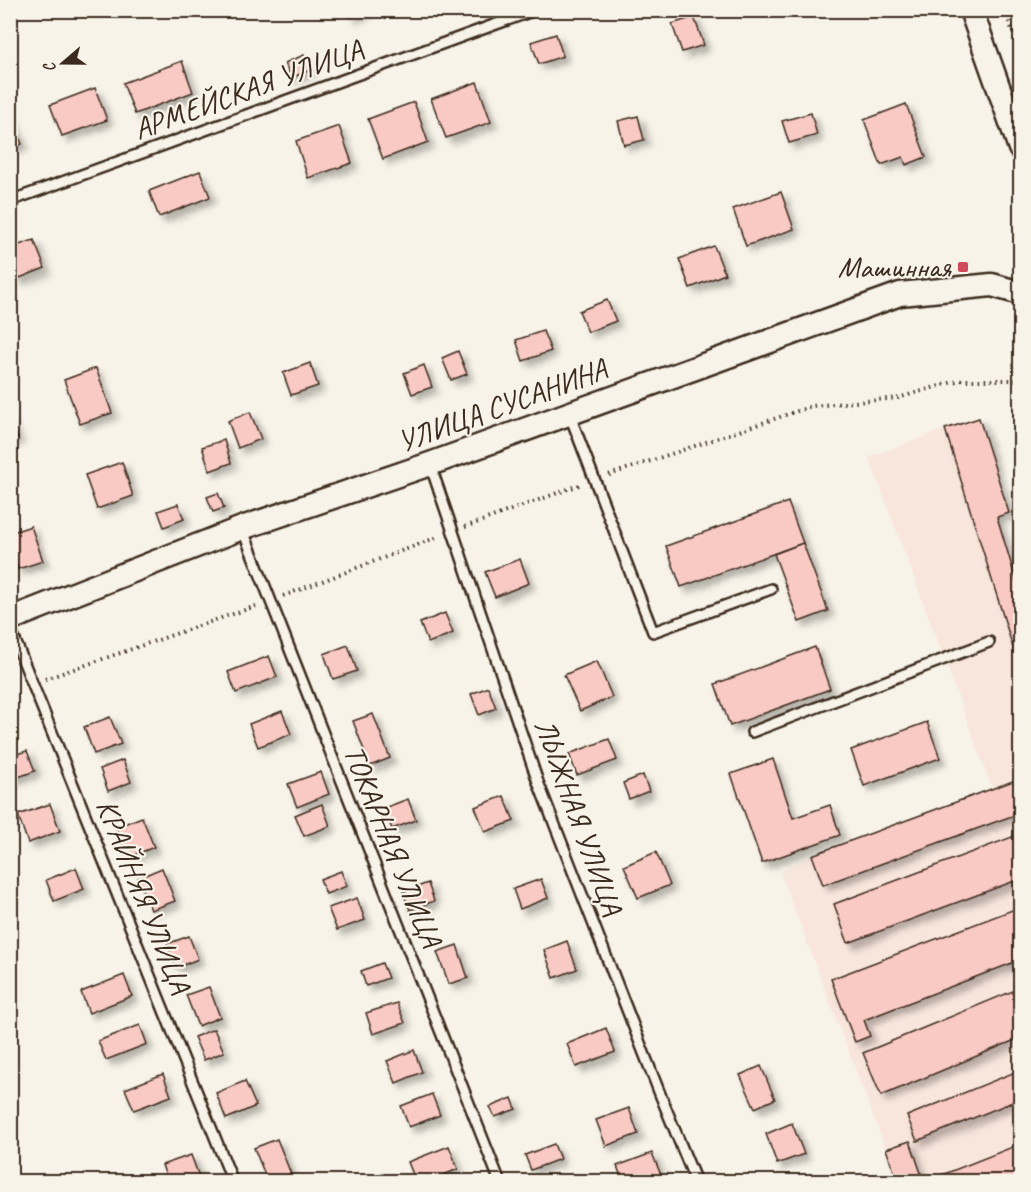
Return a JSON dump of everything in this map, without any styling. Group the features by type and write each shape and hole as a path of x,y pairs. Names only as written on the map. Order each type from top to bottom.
{"street":[{"path":"971,10 1020,148"},
{"name":"УЛИЦА СУСАНИНА","path":"10,619 242,528 430,464 900,294 992,285 1020,293"}],"lane":[{"name":"АРМЕЙСКАЯ УЛИЦА","path":"10,201 536,10"},
{"path":"569,413 653,632 771,589"},
{"name":"ЛЫЖНАЯ УЛИЦА","path":"430,464 538,782 696,1182"},
{"name":"ТОКАРНАЯ УЛИЦА","path":"242,528 500,1182"},
{"name":"КРАЙНЯЯ УЛИЦА","path":"10,628 233,1182"},
{"path":"752,732 989,642"}],"path":[{"path":"1005,10 1020,52"},
{"path":"33,684 270,601 595,480 812,406 898,398 960,380 1020,380"}],"shaded area":[{"path":"979,418 1009,513 997,518 1020,593 1020,1181 898,1181 780,872 812,855 992,788 869,457"}],"building":[{"path":"349,10 369,10 351,17"},
{"path":"694,17 704,45 682,52 672,24"},
{"path":"556,34 563,56 539,64 531,42"},
{"path":"304,55 310,70 291,78 285,63"},
{"path":"182,61 193,92 135,114 123,83"},
{"path":"477,82 491,122 446,138 431,99"},
{"path":"95,88 107,120 62,136 50,105"},
{"path":"414,102 428,142 383,159 368,119"},
{"path":"906,104 926,157 906,165 903,157 881,165 864,120"},
{"path":"811,113 817,135 789,143 782,121"},
{"path":"10,114 22,144 10,148"},
{"path":"638,116 644,140 624,145 618,121"},
{"path":"339,126 352,163 308,178 296,141"},
{"path":"200,171 210,197 159,217 149,191"},
{"path":"781,192 794,229 746,246 733,209"},
{"path":"34,240 45,268 17,279 10,261 10,248"},
{"path":"714,246 725,274 690,288 679,259"},
{"path":"607,300 616,321 588,332 579,311"},
{"path":"543,331 551,351 523,361 516,340"},
{"path":"458,351 467,374 451,380 442,358"},
{"path":"310,363 318,386 291,395 283,373"},
{"path":"424,365 432,387 412,394 404,373"},
{"path":"96,368 112,413 80,424 64,380"},
{"path":"250,412 261,439 238,448 228,421"},
{"path":"10,417 18,438 10,441"},
{"path":"979,418 1009,513 997,517 1020,593 1020,670 945,429"},
{"path":"224,440 231,463 210,471 202,447"},
{"path":"122,462 133,496 97,509 85,475"},
{"path":"218,493 224,508 213,512 207,497"},
{"path":"788,502 803,543 681,587 666,546"},
{"path":"178,504 184,519 164,527 158,511"},
{"path":"31,526 43,561 18,569 10,548 10,533"},
{"path":"803,543 828,611 799,622 774,554"},
{"path":"520,559 529,583 495,597 485,572"},
{"path":"445,613 453,633 428,643 420,623"},
{"path":"348,645 357,671 333,679 324,654"},
{"path":"815,647 830,689 730,726 715,684"},
{"path":"269,656 277,677 236,693 228,672"},
{"path":"597,661 612,697 580,711 564,675"},
{"path":"488,687 496,708 479,715 471,694"},
{"path":"282,711 291,734 258,747 249,724"},
{"path":"373,714 390,758 370,766 353,721"},
{"path":"110,717 121,744 94,754 84,727"},
{"path":"927,722 940,758 864,786 851,750"},
{"path":"609,739 617,760 577,775 569,754"},
{"path":"27,751 35,771 10,780 10,756"},
{"path":"773,759 793,818 830,805 840,835 762,863 731,774"},
{"path":"123,760 131,782 108,791 100,769"},
{"path":"321,772 329,794 297,807 288,784"},
{"path":"643,775 649,791 629,799 623,783"},
{"path":"1013,781 1020,800 1020,813 823,885 812,855"},
{"path":"504,796 514,821 485,832 475,807"},
{"path":"408,799 416,820 392,829 384,808"},
{"path":"50,804 60,831 28,843 18,815"},
{"path":"322,804 330,826 304,836 295,815"},
{"path":"142,817 154,847 127,858 116,827"},
{"path":"1020,834 1020,879 848,943 834,904"},
{"path":"656,852 670,885 638,898 624,866"},
{"path":"76,868 84,889 54,901 46,880"},
{"path":"162,868 175,901 151,910 138,878"},
{"path":"341,871 347,886 326,894 320,879"},
{"path":"541,879 548,898 520,909 513,889"},
{"path":"428,883 434,901 410,910 403,892"},
{"path":"357,898 365,920 337,930 328,908"},
{"path":"1020,907 1020,960 864,1020 870,1036 855,1042 831,979"},
{"path":"189,936 198,959 176,968 167,944"},
{"path":"567,941 577,969 554,978 544,950"},
{"path":"457,945 468,978 449,984 437,952"},
{"path":"382,963 388,978 366,986 361,971"},
{"path":"124,975 132,996 89,1013 81,992"},
{"path":"209,987 220,1017 198,1026 186,995"},
{"path":"1020,988 1020,1038 881,1096 863,1053"},
{"path":"397,1003 405,1023 373,1034 366,1013"},
{"path":"140,1025 147,1044 106,1060 98,1041"},
{"path":"606,1028 615,1052 576,1067 567,1044"},
{"path":"214,1029 224,1052 204,1060 194,1037"},
{"path":"414,1050 422,1072 396,1083 387,1061"},
{"path":"761,1066 775,1099 755,1108 740,1075"},
{"path":"1020,1070 1020,1099 917,1141 907,1116"},
{"path":"163,1074 171,1096 134,1110 125,1089"},
{"path":"245,1081 256,1106 226,1119 216,1093"},
{"path":"432,1094 440,1115 409,1127 401,1106"},
{"path":"512,1098 516,1109 495,1117 490,1107"},
{"path":"629,1108 638,1134 606,1146 596,1120"},
{"path":"792,1123 804,1154 777,1164 766,1134"},
{"path":"277,1139 291,1174 268,1182 254,1148"},
{"path":"910,1141 924,1182 898,1182 886,1149"},
{"path":"554,1144 560,1159 531,1170 525,1155"},
{"path":"1020,1144 1020,1182 929,1182 929,1180"},
{"path":"449,1146 458,1169 427,1182 416,1182 408,1162"},
{"path":"652,1153 661,1175 644,1182 623,1182 617,1166"},
{"path":"191,1155 201,1182 168,1182 162,1165"}],"place":[{"name":"Машинная","path":"963,267"}]}
